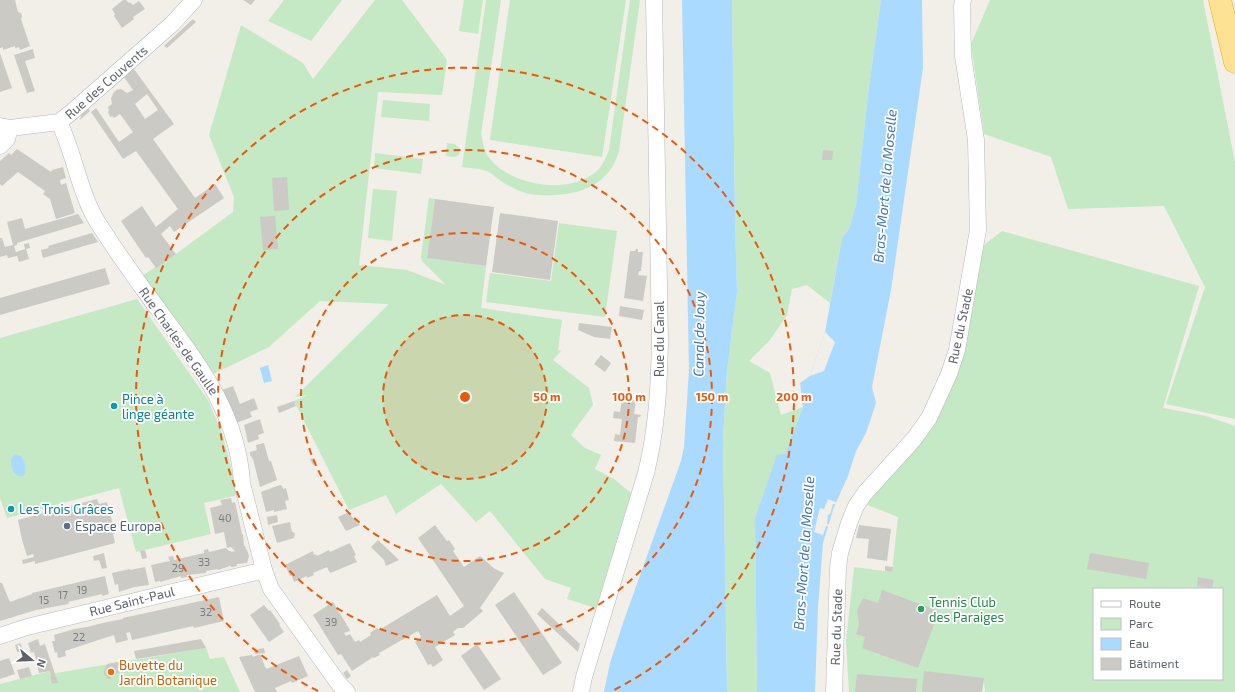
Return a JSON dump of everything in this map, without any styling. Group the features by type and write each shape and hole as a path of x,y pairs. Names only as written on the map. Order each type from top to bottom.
{"highway":[{"path":"1220,0 1235,62"}],"street":[{"name":"Rue des Couvents","path":"5,127 59,122 167,28 194,0"},
{"name":"Rue du Canal","path":"581,692 646,473 656,424 660,341 654,0"},
{"name":"Rue du Stade","path":"834,692 838,568 840,553 849,523 856,506 865,493 914,439 929,418 949,374 958,343 978,230 976,140 963,56 963,0"},
{"name":"Rue Charles de Gaulle","path":"59,122 68,142 83,193 90,209 138,282 199,366 224,410 237,448 242,469 242,483 264,570 271,588 343,688"},
{"path":"0,146 6,139 5,127"},
{"name":"Rue Saint-Paul","path":"0,636 27,627 264,570"}],"green space":[{"path":"284,0 342,0 311,41 268,21"},
{"path":"375,0 402,0 447,60 442,95 378,92 359,265 407,270 446,285 422,261 421,257 429,198 435,199 427,258 486,266 481,308 562,320 558,350 561,351 553,360 589,388 593,405 571,435 585,448 601,455 595,469 614,479 631,493 596,608 567,599 571,588 545,579 490,511 476,522 441,484 396,514 386,495 349,510 294,401 308,395 295,397 389,304 320,301 269,347 211,375 140,277 176,254 233,212 234,197 209,135 241,25 303,63 313,79"},
{"path":"464,0 483,0 478,34 459,31"},
{"path":"486,0 501,0 481,134 485,150 490,159 500,169 513,176 527,182 543,185 559,185 574,183 588,177 599,169 606,158 609,150 630,0 640,0 619,151 610,171 595,184 577,192 567,194 536,195 517,190 483,170 462,167"},
{"path":"510,0 626,0 602,157 490,140"},
{"path":"732,0 881,0 868,94 856,205 849,229 842,238 830,303 807,285 792,289 787,315 770,340 749,361 770,373 781,415 803,407 785,454 755,519 757,692 727,692 723,439 727,371 737,292"},
{"path":"990,0 1203,0 1235,162 1235,419 1166,404 1205,287 1164,206 1068,209 1051,157 984,134 971,44"},
{"path":"383,100 430,104 429,121 381,117"},
{"path":"447,143 455,144 460,149 459,155 454,157 446,156"},
{"path":"375,153 423,159 421,174 374,168"},
{"path":"373,189 397,191 392,241 368,238"},
{"path":"559,223 617,231 605,317 486,302 490,273 551,281"},
{"path":"1002,231 1199,286 1163,408 1206,416 1235,426 1235,692 985,692 984,681 982,692 849,692 846,642 854,567 892,572 898,517 865,504 962,352 984,245"},
{"path":"137,299 208,400 223,436 238,495 204,503 211,534 136,552 119,488 7,518 0,498 0,338"},
{"path":"206,648 210,659 224,657 240,692 0,692 0,684 50,671 52,684 57,683 55,673"}],"water":[{"name":"Canal de Jouy","path":"682,0 732,0 737,292 727,371 723,439 727,692 604,692 610,663 623,623 681,461 684,447 689,370"},
{"name":"Bras-Mort de la Moselle","path":"881,0 922,0 923,68 891,290 872,387 876,403 866,433 856,451 848,476 834,507 823,543 818,607 815,692 757,692 755,519 777,455 785,454 803,407 800,383 810,376 825,332 842,238 849,229 856,205 868,94"},
{"path":"268,365 272,381 264,383 260,368"},
{"path":"15,454 21,456 25,463 26,469 23,476 15,474 13,471 11,459"}],"pier":[{"path":"825,332 835,342 824,371 810,376"},
{"path":"828,499 838,503 833,504 830,514 828,515 827,524 830,525 830,527 826,526 823,535 814,532 820,508 824,509"}],"building":[{"path":"0,0 15,0 18,12 21,13 22,16 21,19 30,46 20,50 19,47 15,48 15,46 3,50 3,47 0,48"},
{"path":"123,0 126,0 129,3 130,2 133,5 139,1 145,9 133,17 134,19 122,28 114,16 115,14 112,9"},
{"path":"243,0 255,0 251,5"},
{"path":"193,19 196,22 167,48 164,46"},
{"path":"33,49 35,58 25,61 35,91 27,93 14,55"},
{"path":"0,53 12,88 0,92"},
{"path":"134,69 174,124 153,139 195,198 215,184 224,198 174,232 170,226 161,234 176,254 156,268 148,257 146,258 121,221 142,206 156,227 178,209 136,151 123,159 91,112 96,108 119,142 133,132 120,114 114,118 112,116 110,117 108,112 108,107 112,104 111,98 116,90 121,89 127,93 133,90 124,77","holes":["147,94 158,110 145,119 135,104"]},
{"path":"87,107 90,111 80,120 82,112"},
{"path":"17,149 51,172 52,170 63,167 66,178 60,180 61,185 66,183 75,213 56,219 50,199 43,194 45,191 18,172 2,186 0,184 0,161 9,153 11,155"},
{"path":"823,150 833,151 832,160 822,160"},
{"path":"287,177 289,210 274,211 272,178"},
{"path":"435,199 494,207 486,266 427,258"},
{"path":"500,213 558,221 550,280 492,272"},
{"path":"78,214 84,223 17,243 17,245 14,246 16,252 25,249 24,244 29,243 30,248 26,249 29,259 19,262 17,256 8,258 7,255 0,257 0,238 2,238 5,247 13,245 7,222 22,218 25,229"},
{"path":"275,216 278,249 263,250 260,217"},
{"path":"92,233 98,242 43,258 41,250 49,248 48,246"},
{"path":"638,249 638,252 643,252 641,271 639,271 638,275 647,276 643,301 624,298 630,251 635,251"},
{"path":"105,268 110,284 0,315 0,298"},
{"path":"620,306 644,310 642,320 619,316"},
{"path":"579,323 612,327 610,339 594,337 578,330"},
{"path":"601,355 611,363 605,372 594,364"},
{"path":"233,386 240,404 254,398 258,409 250,412 252,417 236,423 222,390"},
{"path":"622,399 636,400 634,414 641,415 638,417 635,443 614,441 615,434 620,435 622,419 613,418 614,411 620,412"},
{"path":"294,401 296,406 279,413 277,407"},
{"path":"260,419 264,433 258,435 259,439 248,443 244,425"},
{"path":"264,443 269,461 271,461 277,480 260,487 250,452 257,450 256,445"},
{"path":"314,458 317,463 313,465 310,459"},
{"path":"280,485 283,489 286,488 289,500 285,501 287,509 266,512 261,492"},
{"path":"231,498 232,503 235,502 243,534 244,546 249,556 247,563 237,564 237,566 230,566 218,570 206,571 206,573 187,575 187,577 181,578 181,576 155,582 151,565 170,561 168,557 173,556 174,560 204,553 204,550 208,549 209,552 226,548 231,552 235,551 231,547 227,548 224,532 215,534 210,508 222,505 220,500"},
{"name":"Espace Europa","path":"97,499 99,504 107,502 115,533 113,534 115,543 35,564 35,561 23,564 22,560 34,557 33,554 27,556 18,520"},
{"path":"349,512 360,525 346,531 338,517"},
{"path":"277,515 278,522 268,525 267,517"},
{"path":"290,522 292,532 295,533 294,538 277,543 272,526"},
{"path":"435,525 447,541 449,540 455,549 453,551 464,567 480,556 495,569 504,573 480,608 483,611 463,628 458,628 453,632 455,635 435,647 443,660 433,667 431,664 428,665 415,642 421,637 418,631 379,653 380,655 374,658 373,657 352,671 341,654 338,655 313,615 333,602 350,630 344,633 346,636 350,634 355,642 359,640 360,642 371,635 370,633 377,628 379,630 437,595 450,616 464,606 418,538"},
{"path":"859,525 891,529 887,561 867,558 869,539 856,538"},
{"path":"378,540 399,560 386,566 384,560 371,547"},
{"path":"350,543 356,555 354,556 357,562 330,573 327,567 313,573 314,575 307,578 307,576 294,582 285,565 313,551 314,555 316,554 317,556"},
{"path":"145,550 147,558 142,559 140,551"},
{"path":"104,553 107,568 102,569 99,560 94,561 93,556"},
{"path":"1090,553 1149,563 1146,579 1087,569"},
{"path":"885,566 893,567 892,572 885,571"},
{"path":"145,567 149,585 134,587 119,592 118,584 115,585 112,573"},
{"path":"105,576 109,594 102,596 102,594 68,602 69,604 36,610 0,621 0,583 2,583 10,602 32,593"},
{"path":"1198,577 1214,580 1212,588 1197,586"},
{"path":"882,590 939,611 918,668 862,648 865,637 856,634 859,625 857,610 863,598 878,603"},
{"path":"514,592 562,663 543,675 495,605"},
{"path":"219,597 224,621 194,628 193,626 132,640 130,632 126,633 128,640 116,643 114,635 65,651 66,656 58,658 57,652 55,653 52,641 55,641 54,635 74,629"},
{"path":"264,605 269,611 270,610 284,632 269,642 250,615"},
{"path":"542,608 580,644 578,652 537,614"},
{"path":"38,639 40,646 45,644 58,683 52,684 50,671 39,673 34,652 31,653 28,643"},
{"path":"201,639 206,648 136,659 134,651"},
{"path":"20,643 24,652 17,652 15,645"},
{"path":"477,644 501,679 484,690 461,656"},
{"path":"264,648 265,653 255,654 254,650"},
{"path":"260,654 266,669 299,656 308,676 275,688 277,692 255,692 239,657 252,655 253,657"},
{"path":"9,658 15,674 0,679 0,661"},
{"path":"123,661 124,668 117,668 119,672 109,679 105,676 104,672 107,664"},
{"path":"29,667 32,676 20,679 17,670"},
{"path":"347,670 351,676 347,679 343,673"},
{"path":"924,671 984,678 982,692 922,692"},
{"path":"857,674 917,679 916,692 855,692"}],"place":[{"name":"Pince à linge géante","path":"114,406"},
{"name":"Les Trois Grâces","path":"11,509"},
{"name":"Espace Europa","path":"67,526"},
{"name":"Tennis Club des Paraiges","path":"921,609"},
{"name":"Buvette du Jardin Botanique","path":"111,672"}]}
